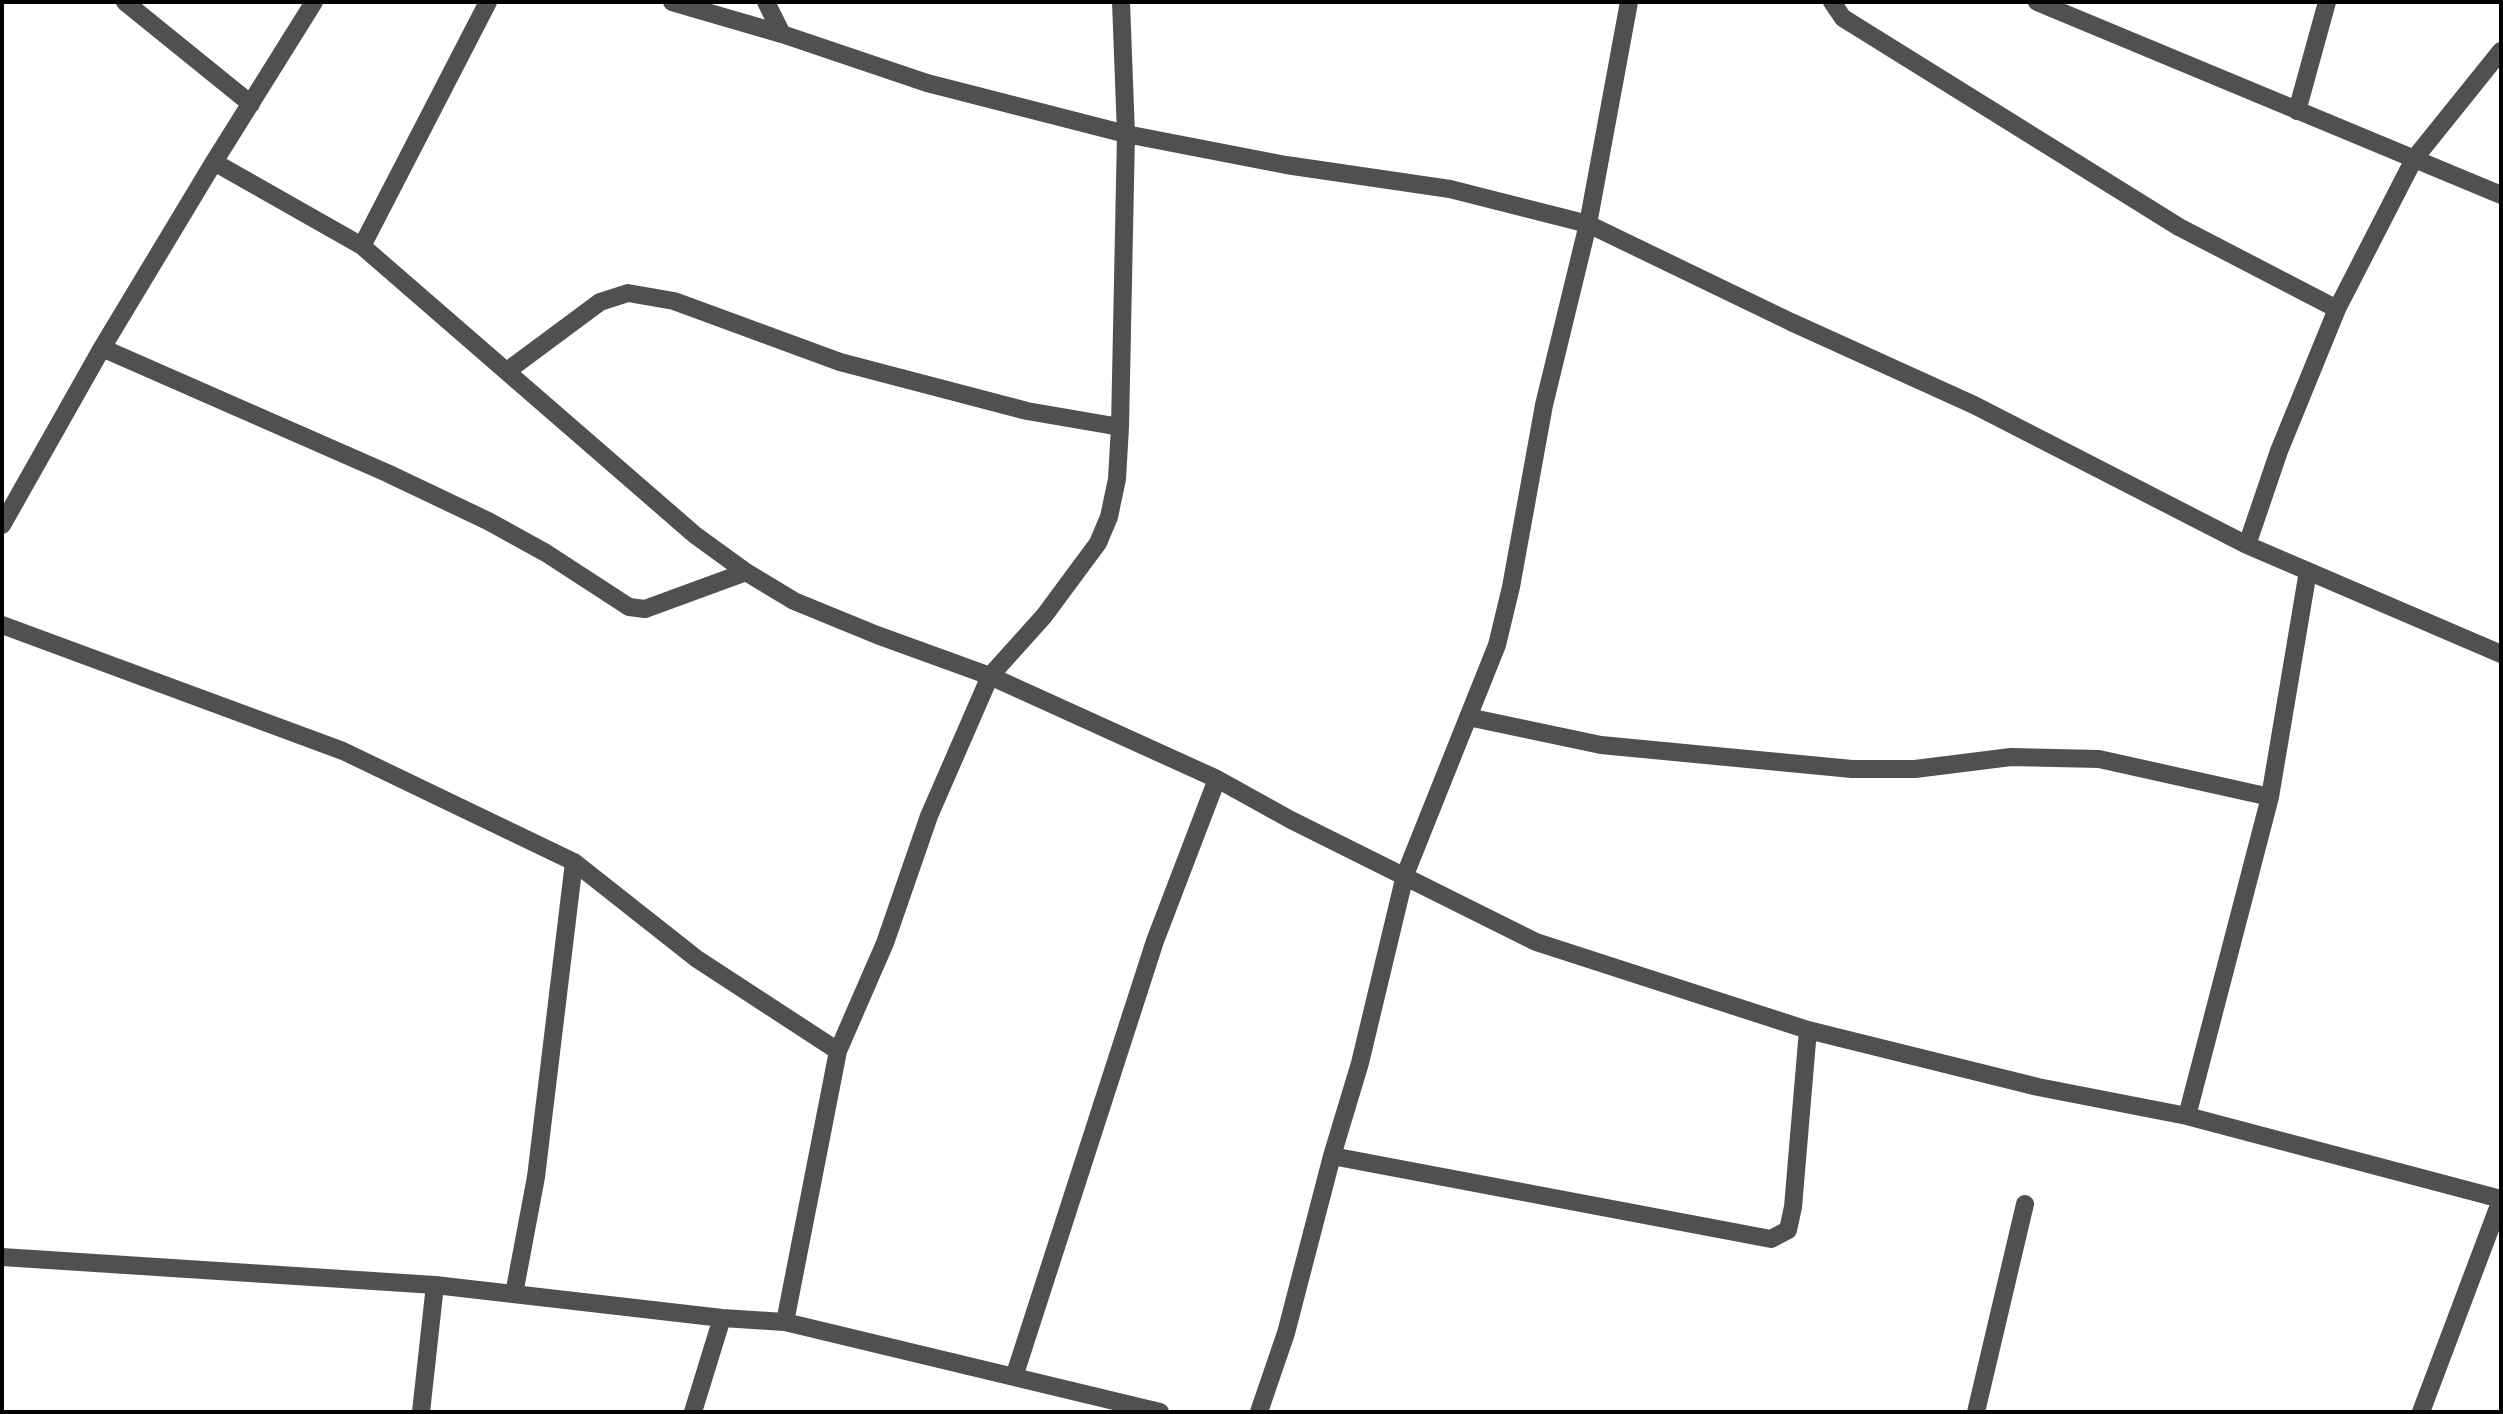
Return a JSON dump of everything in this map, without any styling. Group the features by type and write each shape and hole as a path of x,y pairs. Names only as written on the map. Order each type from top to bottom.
{"street":[{"path":"125,2 251,104"},
{"path":"2,525 102,348 314,2"},
{"path":"362,246 488,2"},
{"path":"672,2 782,34 927,83 1126,134 1286,165 1450,189 1588,224 1791,322 1974,405 2247,545 2501,654"},
{"path":"766,2 782,34"},
{"path":"785,1322 838,1051 885,943 929,816 990,676 1044,616 1098,543 1109,517 1117,480 1120,427 1126,134 1121,2"},
{"path":"1259,1412 1286,1333 1332,1156 1360,1063 1405,875 1497,645 1511,587 1544,405 1588,224 1629,2"},
{"path":"1832,2 1843,19 2179,228 2337,309"},
{"path":"2037,2 2501,195"},
{"path":"2297,111 2327,2"},
{"path":"2247,545 2279,451 2337,309 2414,159 2501,51"},
{"path":"214,162 362,246 695,535 746,572 794,601 990,676 1217,779 1291,820 1536,942 1808,1030 2038,1087 2187,1115 2501,1200 2421,1412"},
{"path":"507,371 600,302 628,293 674,301 839,362 1027,411 1120,427"},
{"path":"102,348 387,473 488,521 546,553 629,607 645,609 746,572"},
{"path":"2187,1115 2270,797 2308,571"},
{"path":"2,625 343,751 574,862 697,959 838,1051"},
{"path":"1468,717 1601,745 1852,769 1915,769 2011,757 2099,759 2270,797"},
{"path":"1014,1377 1155,941 1217,779"},
{"path":"514,1294 536,1177 574,862"},
{"path":"1332,1156 1771,1239 1788,1230 1793,1207 1808,1030"},
{"path":"1976,1412 2025,1204"},
{"path":"2,1257 435,1285 722,1318 785,1322 1160,1412"},
{"path":"421,1412 435,1285"},
{"path":"693,1412 722,1318"}]}
